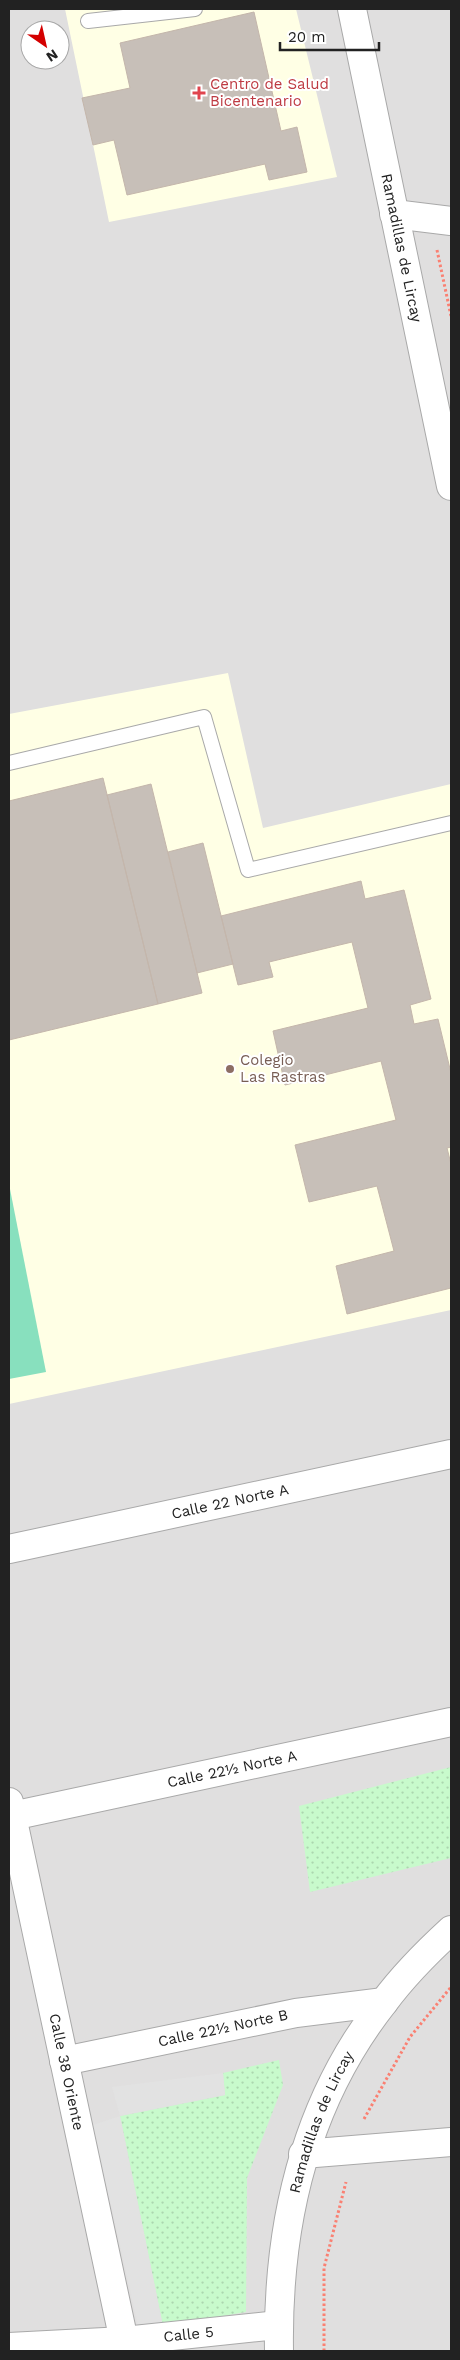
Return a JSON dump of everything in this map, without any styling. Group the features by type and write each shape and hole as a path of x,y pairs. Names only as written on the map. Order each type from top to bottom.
{"street":[{"name":"Ramadillas de Lircay","path":"352,9 451,486"},
{"path":"394,214 441,220"},
{"name":"Calle 22 Norte A","path":"9,1549 451,1454"},
{"name":"Calle 22½ Norte A","path":"10,1809 451,1722"},
{"name":"Calle 38 Oriente","path":"10,1809 124,2341"},
{"name":"Ramadillas de Lircay","path":"278,2338 286,2241 303,2154 318,2113 358,2037 415,1964 451,1930"},
{"name":"Calle 22½ Norte B","path":"64,2061 296,2012 384,2002"},
{"path":"303,2154 451,2142"},
{"name":"Calle 5","path":"9,2347 124,2341 278,2338"}],"lane":[{"path":"88,21 195,9"},
{"path":"9,763 204,717 248,870 451,823"}],"path":[{"path":"441,220 451,316"}],"shaded area":[{"path":"9,9 451,9 451,2351 9,2351"},
{"name":"Centro de Salud Bicentenario","path":"65,9 296,9 337,177 109,222 70,33 70,20 67,20"},
{"name":"Colegio Las Rastras","path":"228,673 263,828 451,784 451,1310 9,1404 9,714"},
{"path":"223,2073 225,2095 120,2116 112,2087"},
{"path":"120,2116 163,2326 139,2330 93,2125"}],"green space":[{"path":"9,1184 46,1372 9,1379"},
{"path":"451,1767 451,1858 310,1892 299,1806"},
{"path":"279,2060 283,2085 247,2178 246,2312 163,2326 120,2116 225,2095 223,2073"}],"building":[{"path":"254,12 281,131 297,127 307,172 269,180 265,164 127,195 114,140 93,145 82,98 130,88 120,43"},
{"path":"103,778 158,1004 9,1040 9,801"},
{"path":"151,784 202,993 158,1004 107,795"},
{"path":"203,843 233,964 197,973 168,852"},
{"path":"361,881 365,899 404,890 431,999 410,1005 414,1024 438,1019 451,1073 451,1147 447,1148 451,1164 451,1288 347,1314 336,1266 394,1251 377,1186 309,1202 295,1145 396,1120 381,1061 285,1085 273,1031 368,1008 352,942 269,962 273,977 238,985 221,916"}],"place":[{"name":"Centro de Salud Bicentenario","path":"199,93"},
{"name":"Colegio Las Rastras","path":"230,1069"}]}
